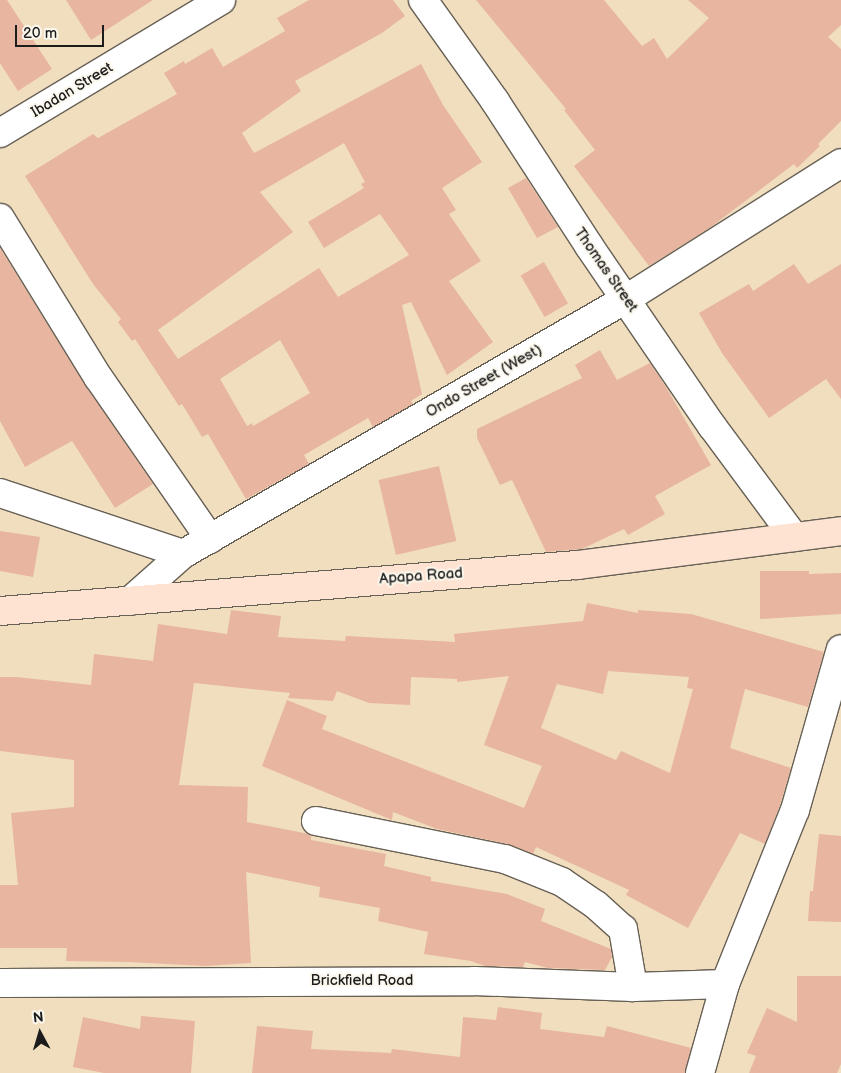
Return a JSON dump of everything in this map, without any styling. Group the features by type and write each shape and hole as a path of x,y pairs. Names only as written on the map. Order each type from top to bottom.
{"street":[{"name":"Ibadan Street","path":"4,121 192,8 221,0"},
{"name":"Thomas Street","path":"423,0 496,101 565,210 712,426 794,537"},
{"name":"Ondo Street (West)","path":"130,602 183,554 626,299 841,163"},
{"path":"0,218 98,376 210,539"},
{"path":"0,493 183,554"},
{"name":"Apapa Road","path":"0,611 577,565 841,531"},
{"path":"700,1073 725,984 795,810 841,650"},
{"path":"316,821 505,859 562,882 596,905 623,929 633,987"},
{"name":"Brickfield Road","path":"0,983 474,981 633,987 725,984"}],"building":[{"path":"0,0 7,0 52,69 18,91 0,63"},
{"path":"66,0 153,0 91,40"},
{"path":"309,0 393,0 405,16 382,33 295,81 301,91 242,133 254,153 421,64 443,105 482,162 442,188 456,210 449,214 481,261 449,281 493,342 447,375 411,302 402,305 422,394 411,401 413,404 373,427 368,418 304,455 309,464 246,499 208,434 202,437 182,404 179,406 135,339 132,341 118,322 121,319 93,284 25,176 93,134 98,138 177,94 164,73 184,61 185,64 212,48 223,67 285,31 277,18","holes":["344,143 365,182 361,184 364,188 308,222 324,248 380,214 409,255 338,297 319,268 178,359 158,330 293,232 260,192","280,340 310,393 253,426 252,423 247,426 220,379"]},
{"path":"476,0 604,0 642,46 654,38 667,59 709,18 688,0 841,0 841,25 828,37 841,49 841,121 818,144 820,146 797,168 794,164 711,227 649,266 574,166 595,150 564,110 566,109"},
{"path":"526,178 558,227 537,238 508,188"},
{"path":"0,248 85,385 153,484 115,508 72,441 25,467 0,421"},
{"path":"544,262 568,304 545,317 521,276"},
{"path":"794,264 808,284 841,264 841,399 826,379 769,418 722,353 699,313 749,284 753,291"},
{"path":"600,350 617,380 650,363 711,465 655,496 665,514 628,535 624,529 582,549 546,552 512,480 500,485 477,438 477,429 582,378 575,365"},
{"path":"439,466 456,541 396,555 379,480"},
{"path":"0,531 40,537 33,577 0,571"},
{"path":"760,571 809,571 809,574 841,573 841,614 760,619"},
{"path":"587,603 638,613 638,610 691,614 824,652 808,707 745,689 730,748 791,768 780,805 765,844 740,833 688,928 626,895 629,890 536,847 533,854 508,844 437,829 393,812 392,820 262,766 287,700 327,716 322,729 524,808 542,766 484,745 509,676 457,682 457,679 411,677 410,705 369,703 337,691 333,701 288,698 290,693 194,683 179,785 248,787 247,822 309,834 311,840 386,854 384,866 431,877 431,881 507,894 545,909 541,921 611,949 612,957 605,970 548,968 525,962 523,967 485,966 471,961 424,954 428,932 378,921 380,908 319,897 320,887 246,872 251,963 205,966 66,961 67,948 0,948 0,885 18,885 11,813 74,807 74,760 0,751 0,677 91,685 94,654 153,661 158,624 227,634 231,610 281,616 278,637 345,641 346,636 455,642 454,634 583,621","holes":["608,671 689,677 687,688 693,689 670,773 621,751 616,760 541,728 557,684 603,694"]},
{"path":"819,834 841,836 841,922 808,921 810,891 813,891"},
{"path":"797,976 841,976 841,1064 837,1073 749,1073 756,1056 747,1053 767,1008 797,1022"},
{"path":"498,1007 542,1013 540,1029 604,1037 607,1026 691,1048 685,1073 252,1073 257,1026 313,1031 311,1049 391,1053 392,1049 460,1057 463,1017 496,1020"},
{"path":"141,1016 195,1021 191,1073 104,1073 73,1067 83,1017 140,1029"}]}
